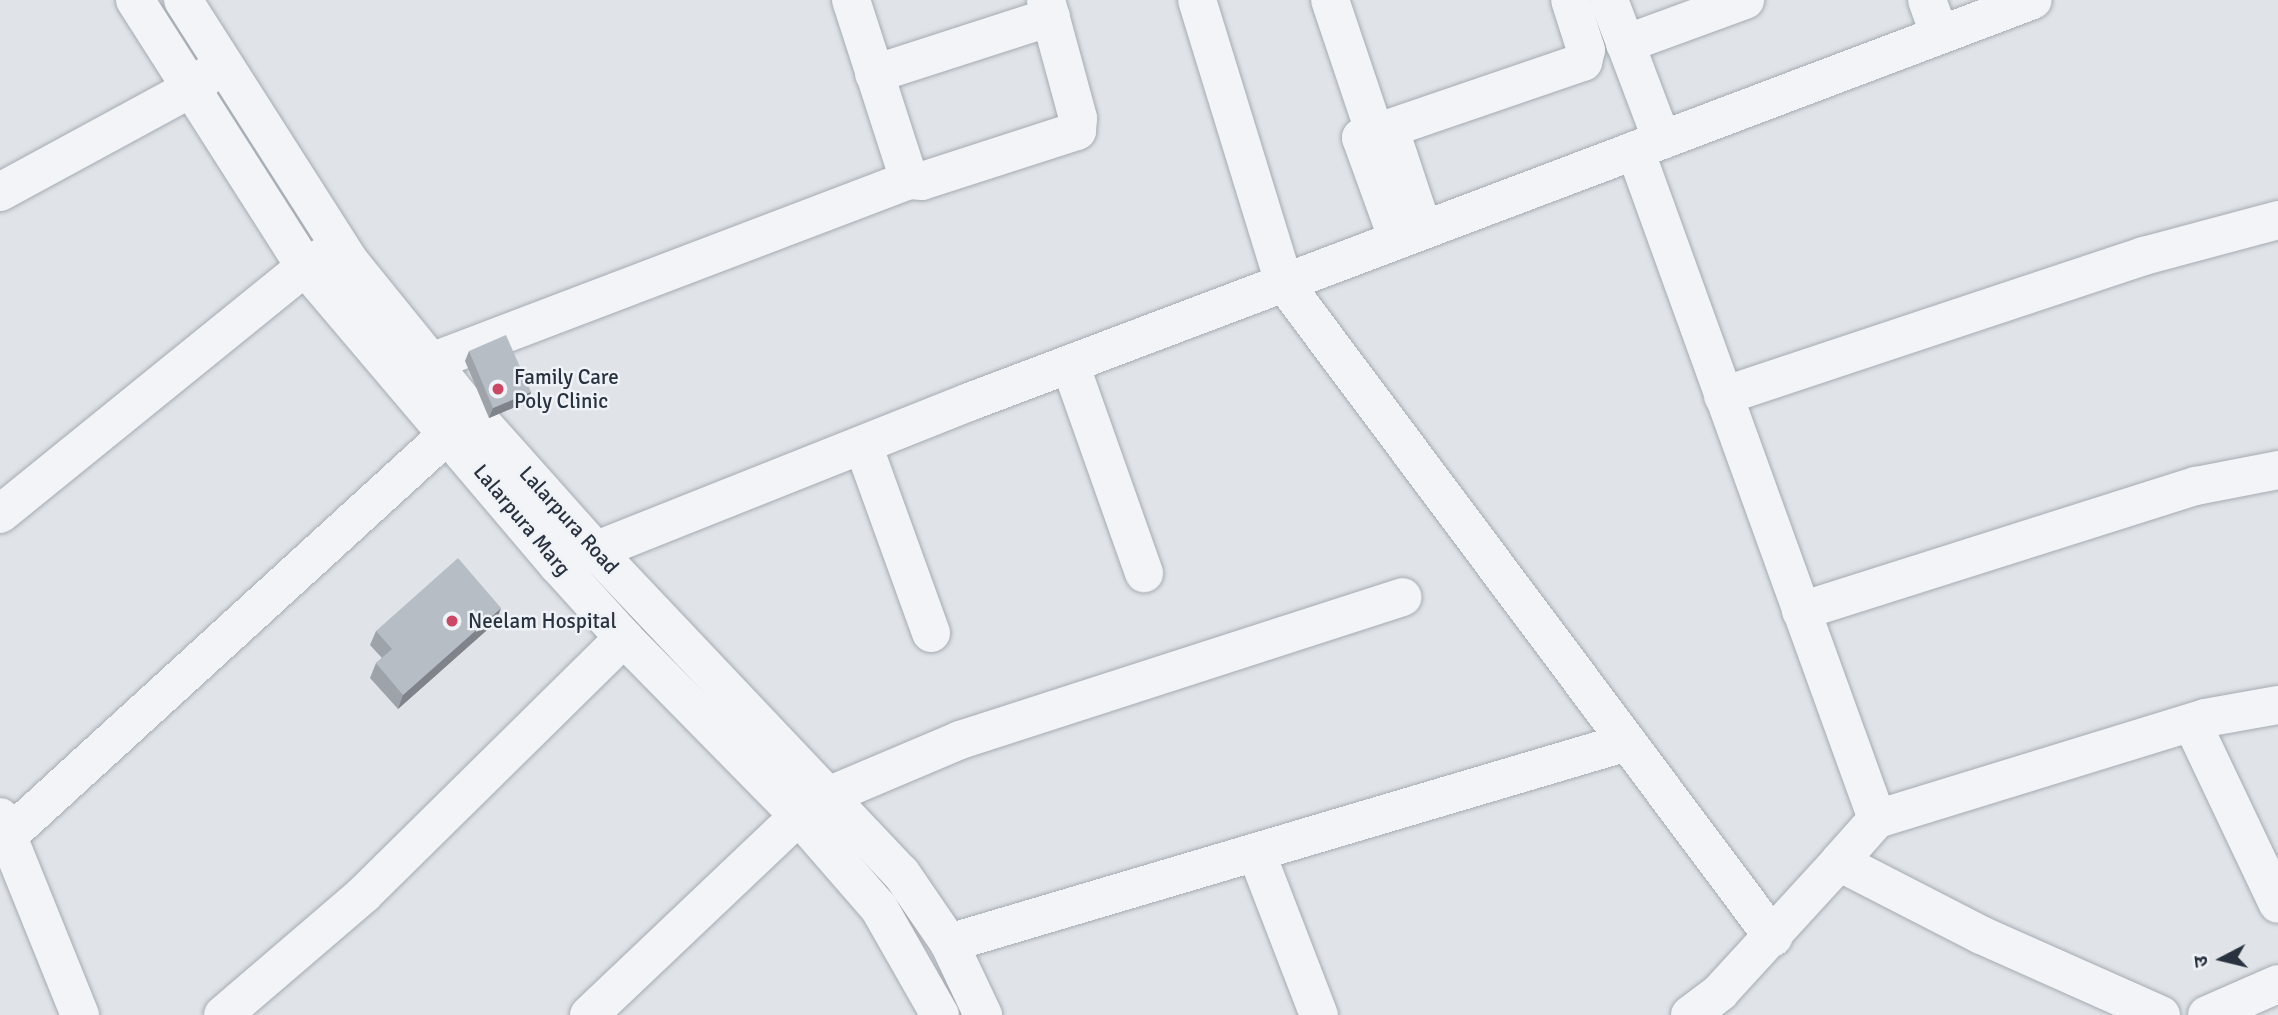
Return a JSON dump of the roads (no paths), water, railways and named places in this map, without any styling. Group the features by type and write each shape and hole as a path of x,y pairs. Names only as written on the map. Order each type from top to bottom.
{"street":[{"name":"Lalarpura Marg","path":"135,0 305,267 449,433 558,565 624,638 799,817 879,908 940,1015"},
{"name":"Lalarpura Road","path":"183,0 340,247 430,362 596,551 901,873 949,943 984,1015"},
{"path":"851,0 909,180"},
{"path":"1197,0 1284,283 1773,937"},
{"path":"1330,0 1410,235"},
{"path":"1375,134 1583,62 1586,50 1570,0"},
{"path":"1609,0 1625,44 1648,145 1723,396 1877,819"},
{"path":"1625,44 1745,0"},
{"path":"1927,0 1940,35"},
{"path":"558,565 1070,364 2034,0"},
{"path":"430,362 909,180 922,181 1077,131 1078,118 1048,9 874,74"},
{"path":"0,191 190,89 223,64"},
{"path":"1723,396 2144,256 2278,220"},
{"path":"0,514 305,267 340,247"},
{"path":"1070,364 1144,573"},
{"path":"80,1015 4,826 449,433"},
{"path":"863,444 931,633"},
{"path":"1801,611 2196,486 2278,470"},
{"path":"589,1015 799,817 830,795 960,740 1402,597"},
{"path":"223,1015 364,894 624,638"},
{"path":"1690,1015 1720,992 1773,937 1877,819 2192,723 2278,705"},
{"path":"2192,723 2278,904"},
{"path":"949,943 1627,742"},
{"path":"1256,852 1319,1015"},
{"path":"1839,862 1982,935 2161,1015"},
{"path":"2207,1015 2278,984"}],"place":[{"name":"Family Care Poly Clinic","path":"498,389"},
{"name":"Neelam Hospital","path":"452,621"}]}
